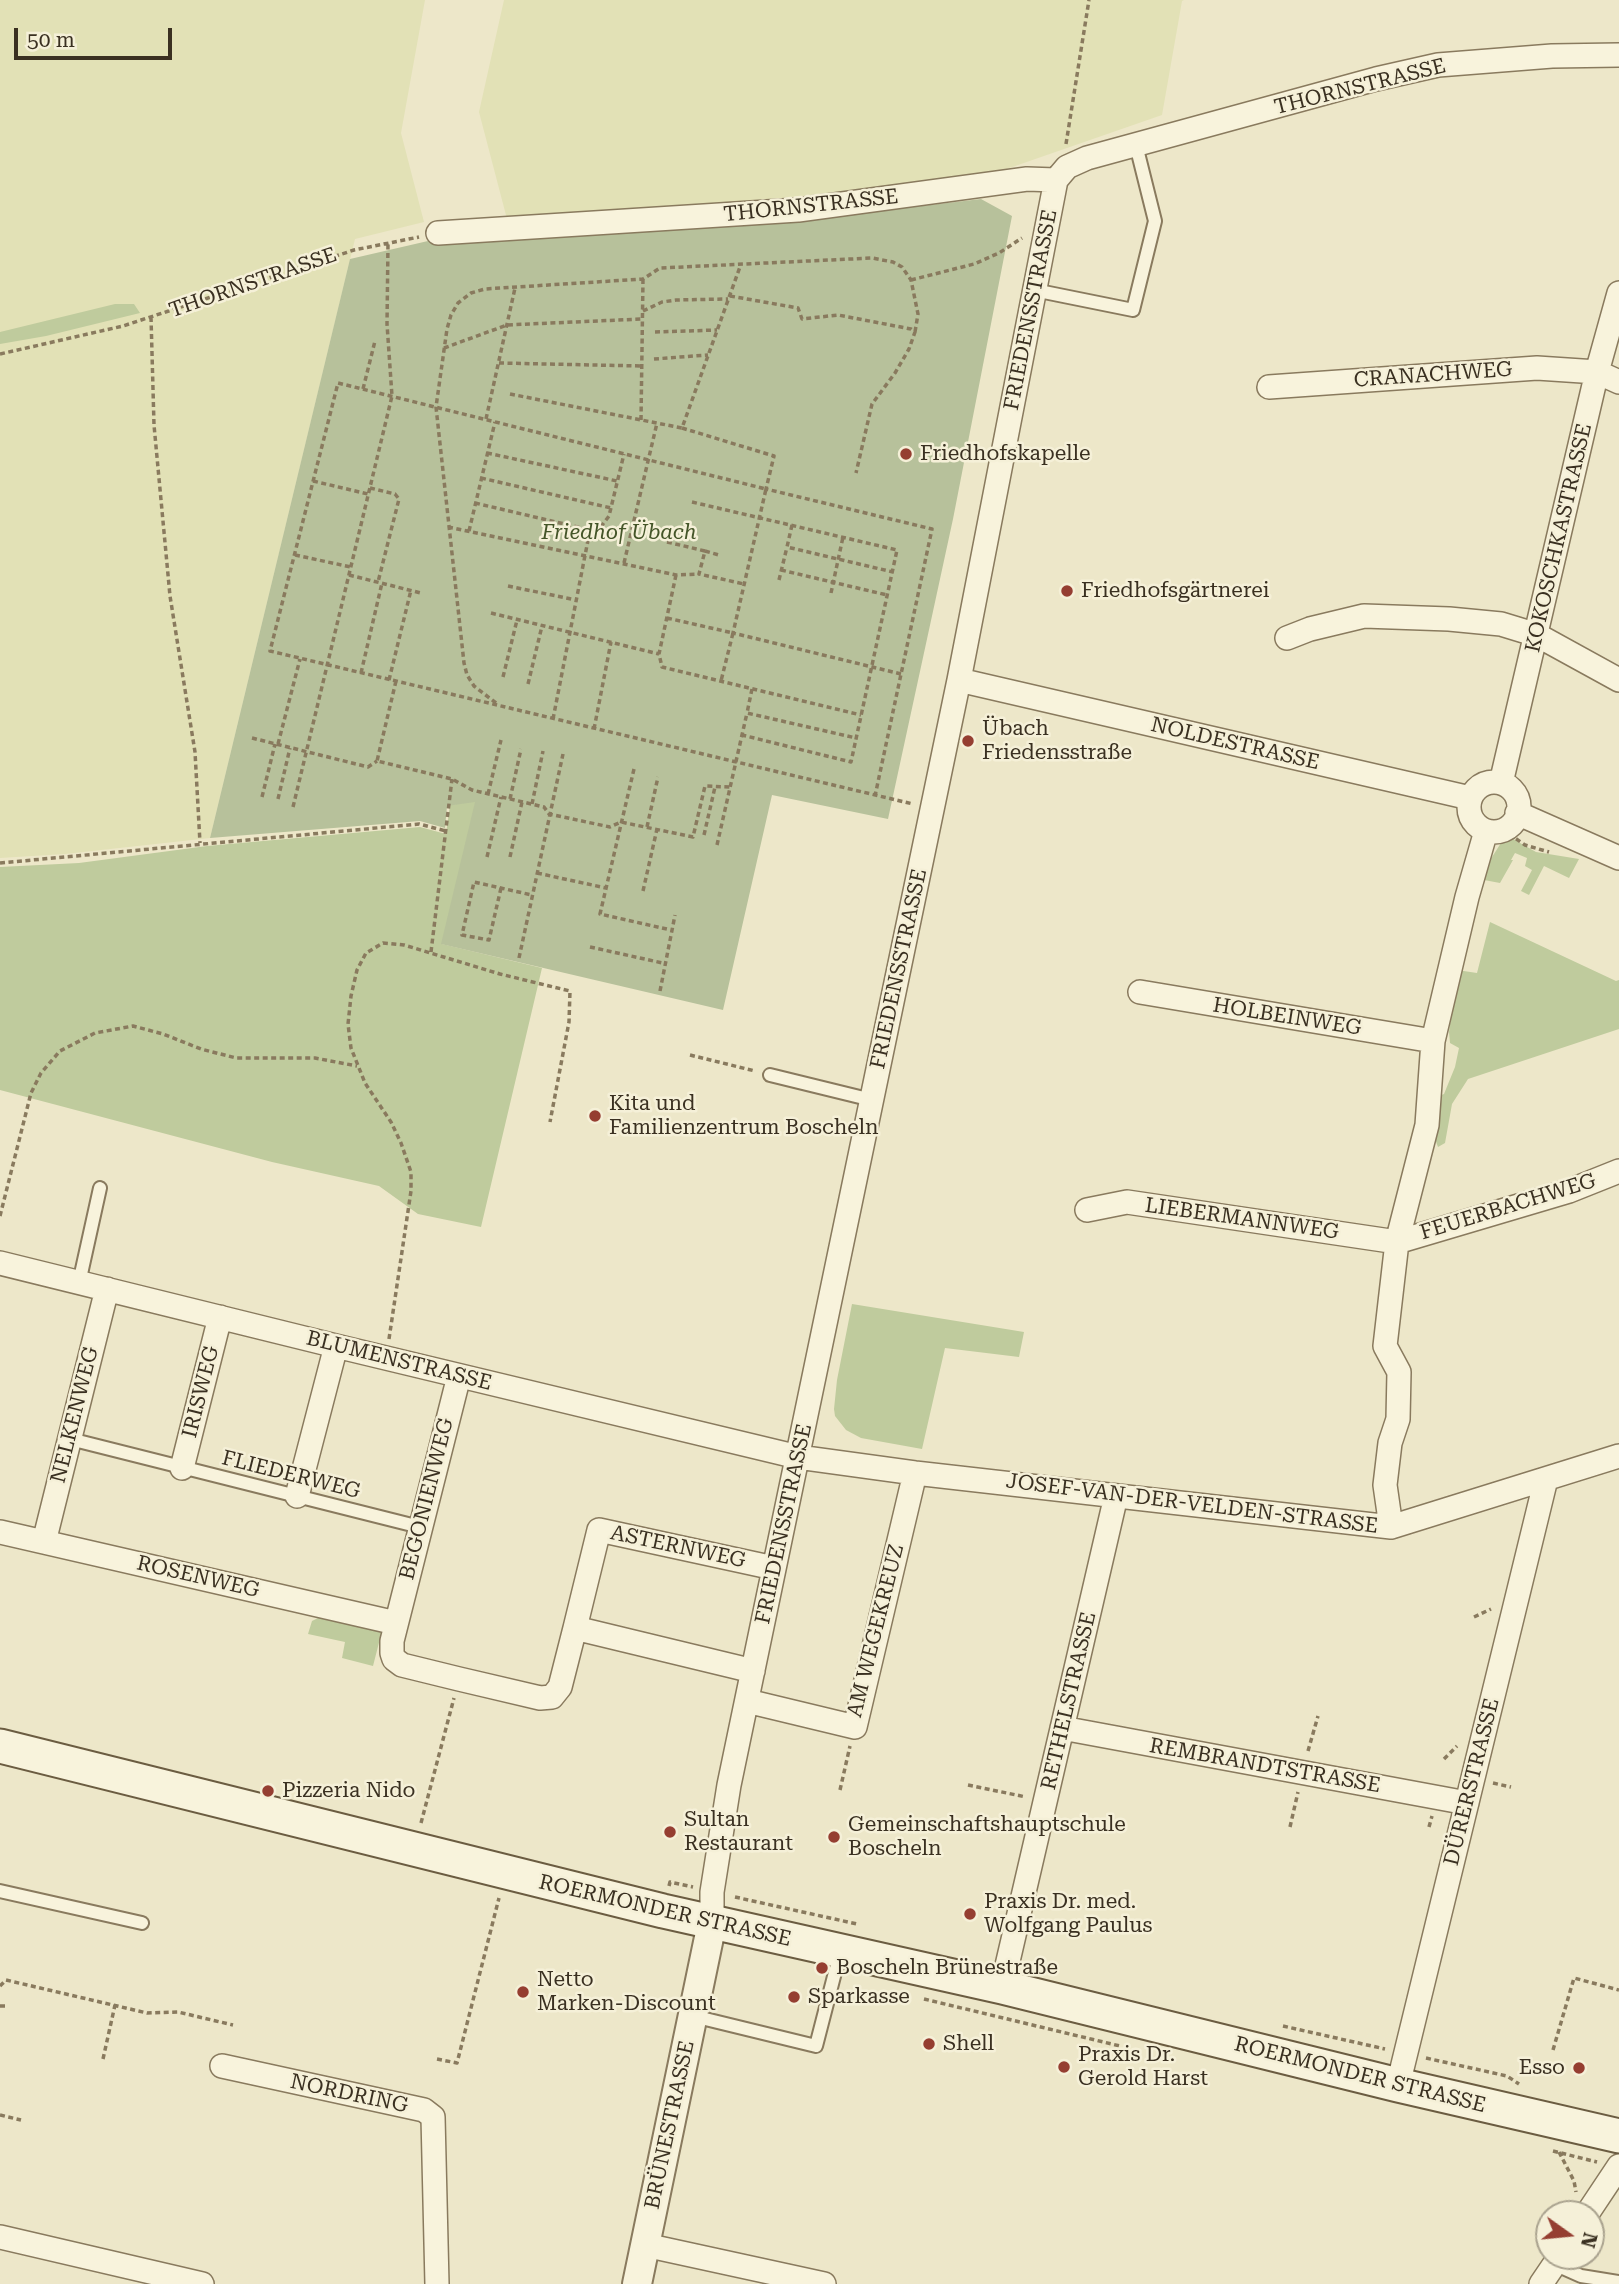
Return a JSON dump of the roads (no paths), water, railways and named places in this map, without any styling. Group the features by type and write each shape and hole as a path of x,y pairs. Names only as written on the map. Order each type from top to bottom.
{"main road":[{"name":"ROERMONDER STRASSE","path":"0,1746 712,1923 1002,1987 1398,2085 1619,2136"}],"street":[{"name":"THORNSTRASSE","path":"438,233 799,210 1027,179 1056,180 1067,167 1077,162 1438,65 1552,56 1619,55"},
{"name":"FRIEDENSSTRASSE","path":"712,1923 712,1892 729,1785 959,680 1056,180"},
{"name":"KOKOSCHKASTRASSE","path":"1501,783 1597,372 1619,293"},
{"name":"CRANACHWEG","path":"1269,387 1537,368 1597,372"},
{"path":"1597,372 1619,382"},
{"path":"1287,638 1310,629 1364,617 1449,619 1501,624 1536,635 1619,680"},
{"name":"NOLDESTRASSE","path":"959,680 1470,799"},
{"path":"1485,783 1501,783 1515,795 1517,813 1506,828 1496,832 1486,831 1477,825 1470,815 1470,799 1485,783"},
{"path":"1517,813 1619,858"},
{"path":"1391,1527 1385,1485 1390,1443 1398,1419 1399,1372 1385,1346 1397,1242 1427,1125 1433,1041 1467,897 1486,831"},
{"name":"HOLBEINWEG","path":"1140,992 1433,1041"},
{"name":"FEUERBACHWEG","path":"1397,1242 1569,1191 1619,1171"},
{"name":"LIEBERMANNWEG","path":"1087,1210 1127,1202 1397,1242"},
{"name":"BLUMENSTRASSE","path":"0,1263 798,1457"},
{"name":"NELKENWEG","path":"44,1542 107,1289"},
{"name":"IRISWEG","path":"181,1468 220,1317"},
{"path":"297,1496 336,1346"},
{"name":"BEGONIENWEG","path":"459,1376 396,1623 391,1653 402,1665 540,1698 552,1697 560,1686 575,1628"},
{"name":"JOSEF-VAN-DER-VELDEN-STRASSE","path":"798,1457 915,1473 1391,1527 1619,1456"},
{"name":"AM WEGEKREUZ","path":"747,1701 855,1727 915,1473"},
{"name":"DÜRERSTRASSE","path":"1398,2085 1546,1479"},
{"name":"RETHELSTRASSE","path":"1002,1987 1116,1496"},
{"name":"ASTERNWEG","path":"575,1628 599,1530 775,1569"},
{"name":"ROSENWEG","path":"0,1532 396,1623"},
{"path":"575,1628 753,1671"},
{"name":"REMBRANDTSTRASSE","path":"1062,1728 1467,1803"},
{"name":"BRÜNESTRASSE","path":"637,2284 712,1923"},
{"name":"NORDRING","path":"222,2066 424,2110 433,2117 437,2284"},
{"path":"1587,2200 1619,2166"},
{"path":"0,2237 202,2284"},
{"path":"645,2245 824,2284"}],"lane":[{"path":"1034,290 1133,310 1155,221 1136,145"},
{"path":"770,1075 872,1100"},
{"path":"79,1283 100,1188"},
{"name":"FLIEDERWEG","path":"70,1440 420,1527"},
{"path":"0,1891 142,1923"},
{"path":"693,2016 816,2046 841,1952"},
{"path":"1572,2270 1581,2276 1619,2282"}],"place":[{"name":"Friedhofskapelle","path":"906,454"},
{"name":"Friedhofsgärtnerei","path":"1067,591"},
{"name":"Übach Friedensstraße","path":"968,741"},
{"name":"Kita und Familienzentrum Boscheln","path":"595,1116"},
{"name":"Pizzeria Nido","path":"268,1791"},
{"name":"Sultan Restaurant","path":"670,1832"},
{"name":"Gemeinschaftshauptschule Boscheln","path":"834,1837"},
{"name":"Praxis Dr. med. Wolfgang Paulus","path":"970,1914"},
{"name":"Boscheln Brünestraße","path":"822,1968"},
{"name":"Netto Marken-Discount","path":"523,1992"},
{"name":"Sparkasse","path":"794,1997"},
{"name":"Shell","path":"929,2044"},
{"name":"Praxis Dr. Gerold Harst","path":"1064,2067"},
{"name":"Esso","path":"1579,2068"}],"park label":[{"name":"Friedhof Übach","path":"619,533"}]}
